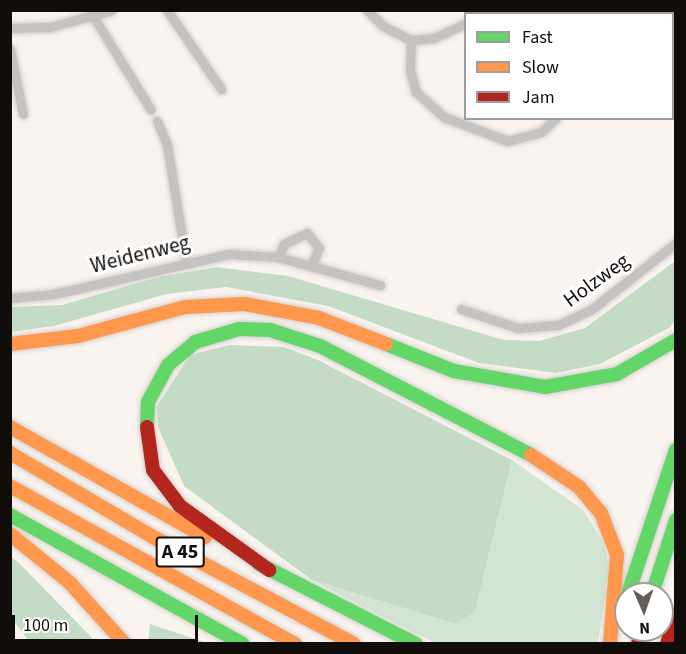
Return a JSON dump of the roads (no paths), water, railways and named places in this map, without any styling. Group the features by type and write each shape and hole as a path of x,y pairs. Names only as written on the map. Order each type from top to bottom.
{"highway":[{"path":"10,344 78,336 185,307 245,304 319,318 454,371 545,387 616,374 675,340"},
{"path":"269,570 180,506 153,470 146,443 148,402 168,365 195,342 239,329 270,330 320,346 541,460 579,487 602,513 617,555 611,644"},
{"path":"10,427 160,515 416,644"},
{"path":"632,582 675,450"},
{"name":"A 45","path":"10,453 165,543 354,644"},
{"name":"A 45","path":"10,486 295,644"},
{"path":"10,515 243,644"},
{"path":"655,582 675,520"},
{"path":"10,534 70,584 125,644"},
{"path":"667,644 675,614"}],"street":[{"path":"10,28 50,27 112,10"},
{"path":"167,10 221,89"},
{"path":"367,10 383,26 411,40 434,38 464,23"},
{"path":"93,16 151,110"},
{"path":"411,40 410,70 416,92 444,117 508,141 541,132 554,120"},
{"path":"10,49 23,114"},
{"path":"157,121 167,145 186,261"},
{"path":"278,257 284,244 307,233 319,248 311,266"},
{"name":"Holzweg","path":"461,309 518,328 558,326 592,309 675,243"},
{"name":"Weidenweg","path":"10,298 54,294 186,261 229,254 278,257 380,285"}]}
